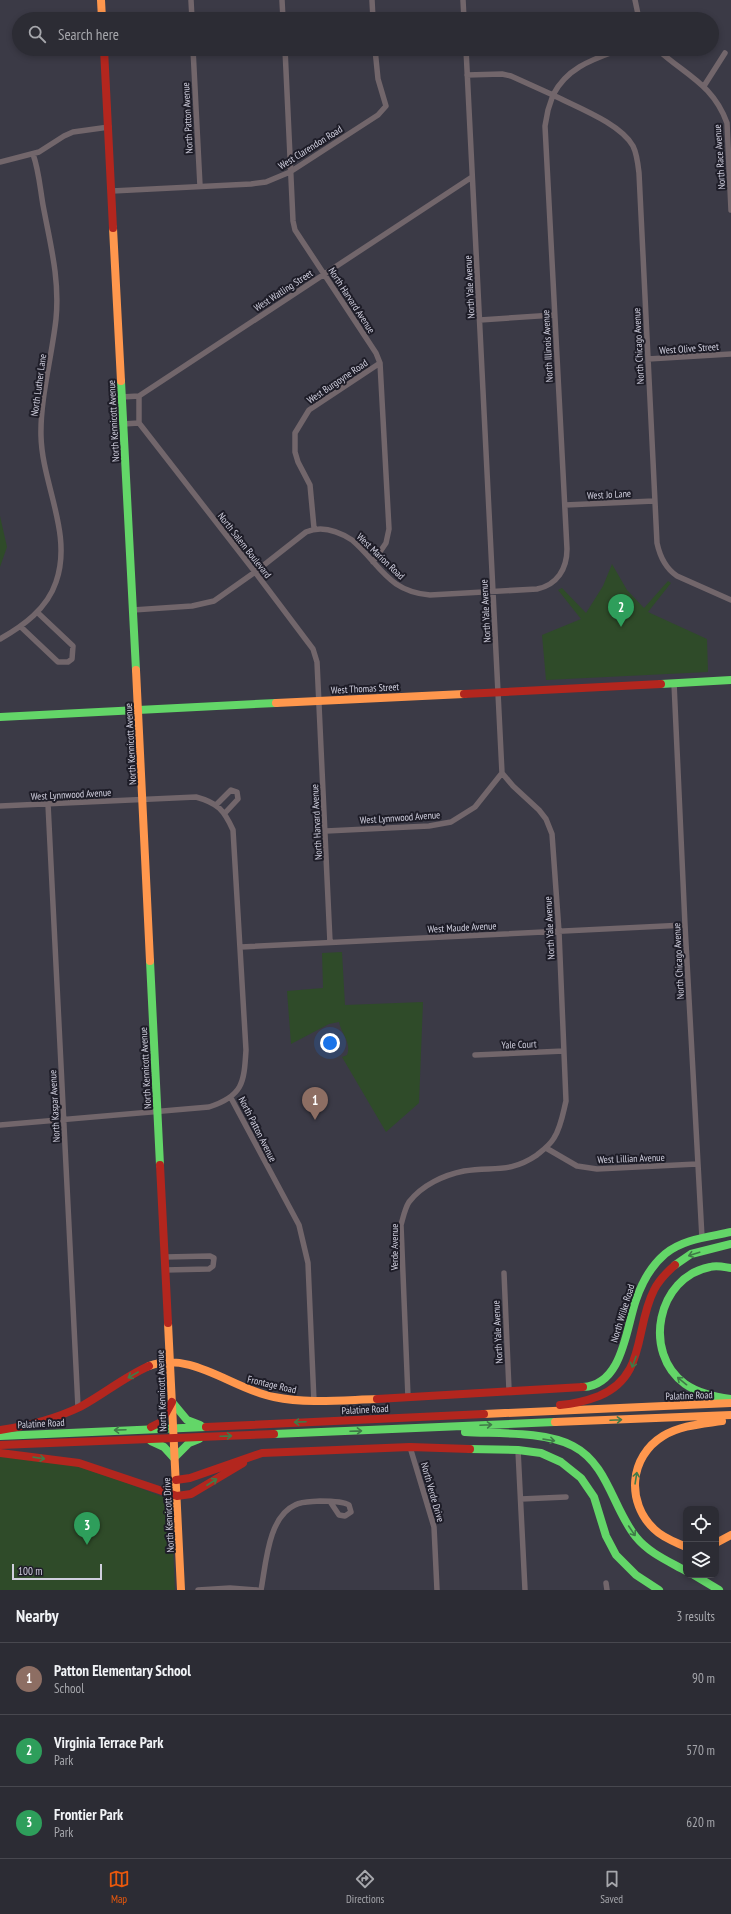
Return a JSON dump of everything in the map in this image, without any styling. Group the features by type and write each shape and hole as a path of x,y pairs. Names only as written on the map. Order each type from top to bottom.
{"main road":[{"path":"101,0 102,12"},
{"name":"North Kennicott Avenue","path":"104,56 173,1438"},
{"name":"West Thomas Street","path":"0,717 731,680"},
{"name":"North Wilke Road","path":"534,1389 586,1386 602,1381 613,1371 622,1349 636,1296 648,1272 660,1259 677,1246 702,1238 731,1232"},
{"path":"411,1417 469,1411 563,1405 603,1396 612,1391 625,1380 635,1362 651,1296 659,1282 672,1268 688,1256 731,1244"},
{"path":"731,1268 715,1266 699,1270 679,1283 668,1296 662,1308 659,1319 659,1328 664,1356 674,1374 697,1390 731,1399"},
{"name":"Frontage Road","path":"0,1430 40,1422 78,1407 138,1372 160,1363 170,1362 185,1363 253,1392 284,1399 314,1402 534,1389"},
{"path":"147,1429 161,1422 172,1402 187,1420 203,1427"},
{"name":"Palatine Road","path":"0,1436 731,1403"},
{"name":"Palatine Road","path":"0,1445 731,1415"},
{"path":"683,1546 664,1539 644,1520 637,1504 634,1488 639,1463 644,1454 656,1441 667,1434 691,1425 731,1420"},
{"path":"413,1429 520,1436 557,1441 574,1447 586,1455 598,1469 625,1520 636,1537 654,1553 683,1569"},
{"path":"145,1439 164,1447 174,1458 189,1443 205,1437"},
{"name":"North Kennicott Drive","path":"173,1438 181,1590"},
{"path":"176,1480 190,1478 262,1453 410,1447 518,1450 541,1453 550,1456 568,1466 586,1484 596,1501 609,1543 622,1564 660,1590"},
{"path":"0,1453 79,1464 177,1496 191,1494 249,1460 270,1453"},
{"path":"718,1542 731,1535"},
{"path":"699,1578 719,1590"}],"street":[{"path":"191,0 192,12"},
{"path":"282,0 283,12"},
{"path":"372,0 373,12"},
{"path":"463,0 464,12"},
{"path":"635,0 638,12"},
{"path":"704,86 725,53"},
{"name":"North Patton Avenue","path":"193,56 200,186"},
{"name":"North Harvard Avenue","path":"284,56 293,221 295,230 376,353 380,363 389,529 386,543 373,562"},
{"name":"West Clarendon Road","path":"112,191 251,184 266,182 290,172 378,114 386,106 378,79 376,56"},
{"name":"North Yale Avenue","path":"466,56 502,773 513,786 539,810 546,819 552,834 559,932 566,1101 560,1126 554,1138 546,1148"},
{"path":"467,75 502,74 511,76 553,95 561,81 574,69 587,61 601,56"},
{"name":"North Race Avenue","path":"666,56 704,86 716,100 727,123 731,210"},
{"name":"North Illinois Avenue","path":"544,588 553,583 562,572 567,549 545,126 553,95"},
{"name":"North Chicago Avenue","path":"553,95 610,125 624,136 635,150 639,173 654,500 659,553 670,571 677,576 731,600"},
{"path":"0,162 33,154 73,132 109,128"},
{"name":"North Luther Lane","path":"0,639 21,627 46,602 56,582 61,553 57,515 46,473 41,437 42,417 56,318 57,283 38,168 33,154"},
{"name":"West Watling Street","path":"122,397 139,396 472,177"},
{"path":"480,320 554,315"},
{"name":"West Olive Street","path":"648,359 731,354"},
{"name":"West Burgoyne Road","path":"314,528 310,485 298,462 295,452 295,433 309,410 380,363"},
{"path":"123,424 139,423 139,396"},
{"name":"North Salem Boulevard","path":"139,423 313,649 317,662 319,701"},
{"name":"West Jo Lane","path":"565,505 654,500"},
{"path":"133,610 192,606 214,600 255,572 306,532 314,528"},
{"name":"West Marion Road","path":"314,528 322,528 344,535 352,540 395,585 416,594 430,595 544,588"},
{"path":"21,627 58,662 68,662 72,659 73,646 37,612"},
{"name":"North Chicago Avenue","path":"674,683 697,1164 702,1238"},
{"name":"North Harvard Avenue","path":"319,701 330,942"},
{"name":"West Lynnwood Avenue","path":"326,831 429,826 450,822 468,813 475,807 502,773"},
{"path":"216,804 231,790 237,792 238,799 225,813"},
{"name":"North Patton Avenue","path":"142,800 196,797 216,804 225,813 233,830 241,947 246,1063 243,1081 231,1098 299,1225 303,1237 308,1263 314,1402"},
{"name":"West Lynnwood Avenue","path":"0,806 142,800"},
{"name":"North Kaspar Avenue","path":"48,804 78,1407"},
{"name":"West Maude Avenue","path":"241,947 685,925"},
{"name":"Yale Court","path":"475,1055 564,1051"},
{"path":"0,1125 209,1107 231,1098"},
{"name":"West Lillian Avenue","path":"546,1148 578,1166 597,1169 697,1164"},
{"name":"Verde Avenue","path":"408,1397 401,1225 408,1203 424,1188 447,1175 466,1171 494,1170 514,1167 528,1162 546,1148"},
{"path":"165,1257 210,1256 214,1258 214,1262 213,1266 209,1268 165,1270"},
{"name":"North Yale Avenue","path":"504,1272 509,1390"},
{"name":"North Verde Drive","path":"410,1447 434,1527 437,1590"},
{"path":"518,1450 522,1498 525,1590"},
{"path":"522,1498 566,1496"},
{"path":"261,1590 272,1534 276,1523 282,1514 297,1504 319,1501 331,1503"},
{"path":"606,1583 607,1590"},
{"path":"198,1590 230,1588 257,1590"}],"green space":[{"path":"0,516 7,547 0,567"},
{"path":"612,564 627,590 644,608 668,581 671,583 648,612 707,639 708,672 546,680 542,635 581,619 558,590 562,588 586,613 603,586"},
{"path":"342,952 345,1005 423,1002 419,1103 386,1132 342,1057 347,1055 348,1046 339,1022 329,1024 291,1044 287,991 323,988 322,953"},
{"path":"0,1456 76,1466 171,1500 175,1590 0,1590"}],"traffic: fast":[{"path":"121,381 136,670"},
{"path":"661,684 731,680"},
{"path":"0,717 276,703"},
{"path":"150,961 160,1165"},
{"path":"583,1387 596,1384 607,1376 615,1366 621,1353 632,1312 641,1287 651,1269 660,1259 672,1249 680,1245 705,1237 731,1232"},
{"path":"675,1265 691,1254 731,1244"},
{"path":"731,1268 718,1266 710,1267 692,1274 678,1285 667,1300 662,1318 660,1336 663,1354 672,1370 685,1384 695,1390 707,1394 731,1399"},
{"path":"172,1402 187,1420 200,1425"},
{"path":"274,1434 555,1422"},
{"path":"0,1436 206,1427"},
{"path":"465,1432 520,1434 548,1438 573,1446 585,1454 602,1475 621,1514 641,1543 653,1552 683,1569"},
{"path":"151,1441 164,1447 174,1458 189,1443 199,1439"},
{"path":"470,1449 518,1450 541,1453 561,1462 581,1478 594,1497 606,1536 616,1555 636,1575 659,1590"},
{"path":"699,1578 719,1590"}],"traffic: slow":[{"path":"101,0 102,12"},
{"path":"113,228 121,381"},
{"path":"136,670 150,961"},
{"path":"276,703 464,694"},
{"path":"168,1323 181,1590"},
{"path":"149,1366 165,1362 181,1363 212,1373 259,1393 287,1399 326,1401 377,1399"},
{"path":"484,1414 731,1403"},
{"path":"555,1422 731,1415"},
{"path":"683,1546 661,1535 645,1518 639,1506 636,1493 635,1480 638,1468 643,1456 652,1445 670,1432 684,1427 722,1421"},
{"path":"718,1542 731,1535"}],"traffic: jam":[{"path":"104,56 113,228"},
{"path":"464,694 661,684"},
{"path":"160,1165 168,1323"},
{"path":"560,1405 580,1402 599,1396 614,1387 625,1376 632,1364 637,1350 648,1305 654,1290 663,1276 675,1265"},
{"path":"0,1430 41,1422 80,1407 131,1375 149,1366"},
{"path":"377,1399 583,1387"},
{"path":"151,1427 161,1422 172,1402"},
{"path":"206,1427 484,1414"},
{"path":"0,1445 274,1434"},
{"path":"176,1480 190,1478 262,1453 410,1447 470,1449"},
{"path":"0,1453 79,1463 177,1496 191,1494 243,1463"}],"place":[{"name":"Virginia Terrace Park","path":"621,627"},
{"name":"Patton Elementary School","path":"315,1120"},
{"name":"Frontier Park","path":"87,1545"}]}
